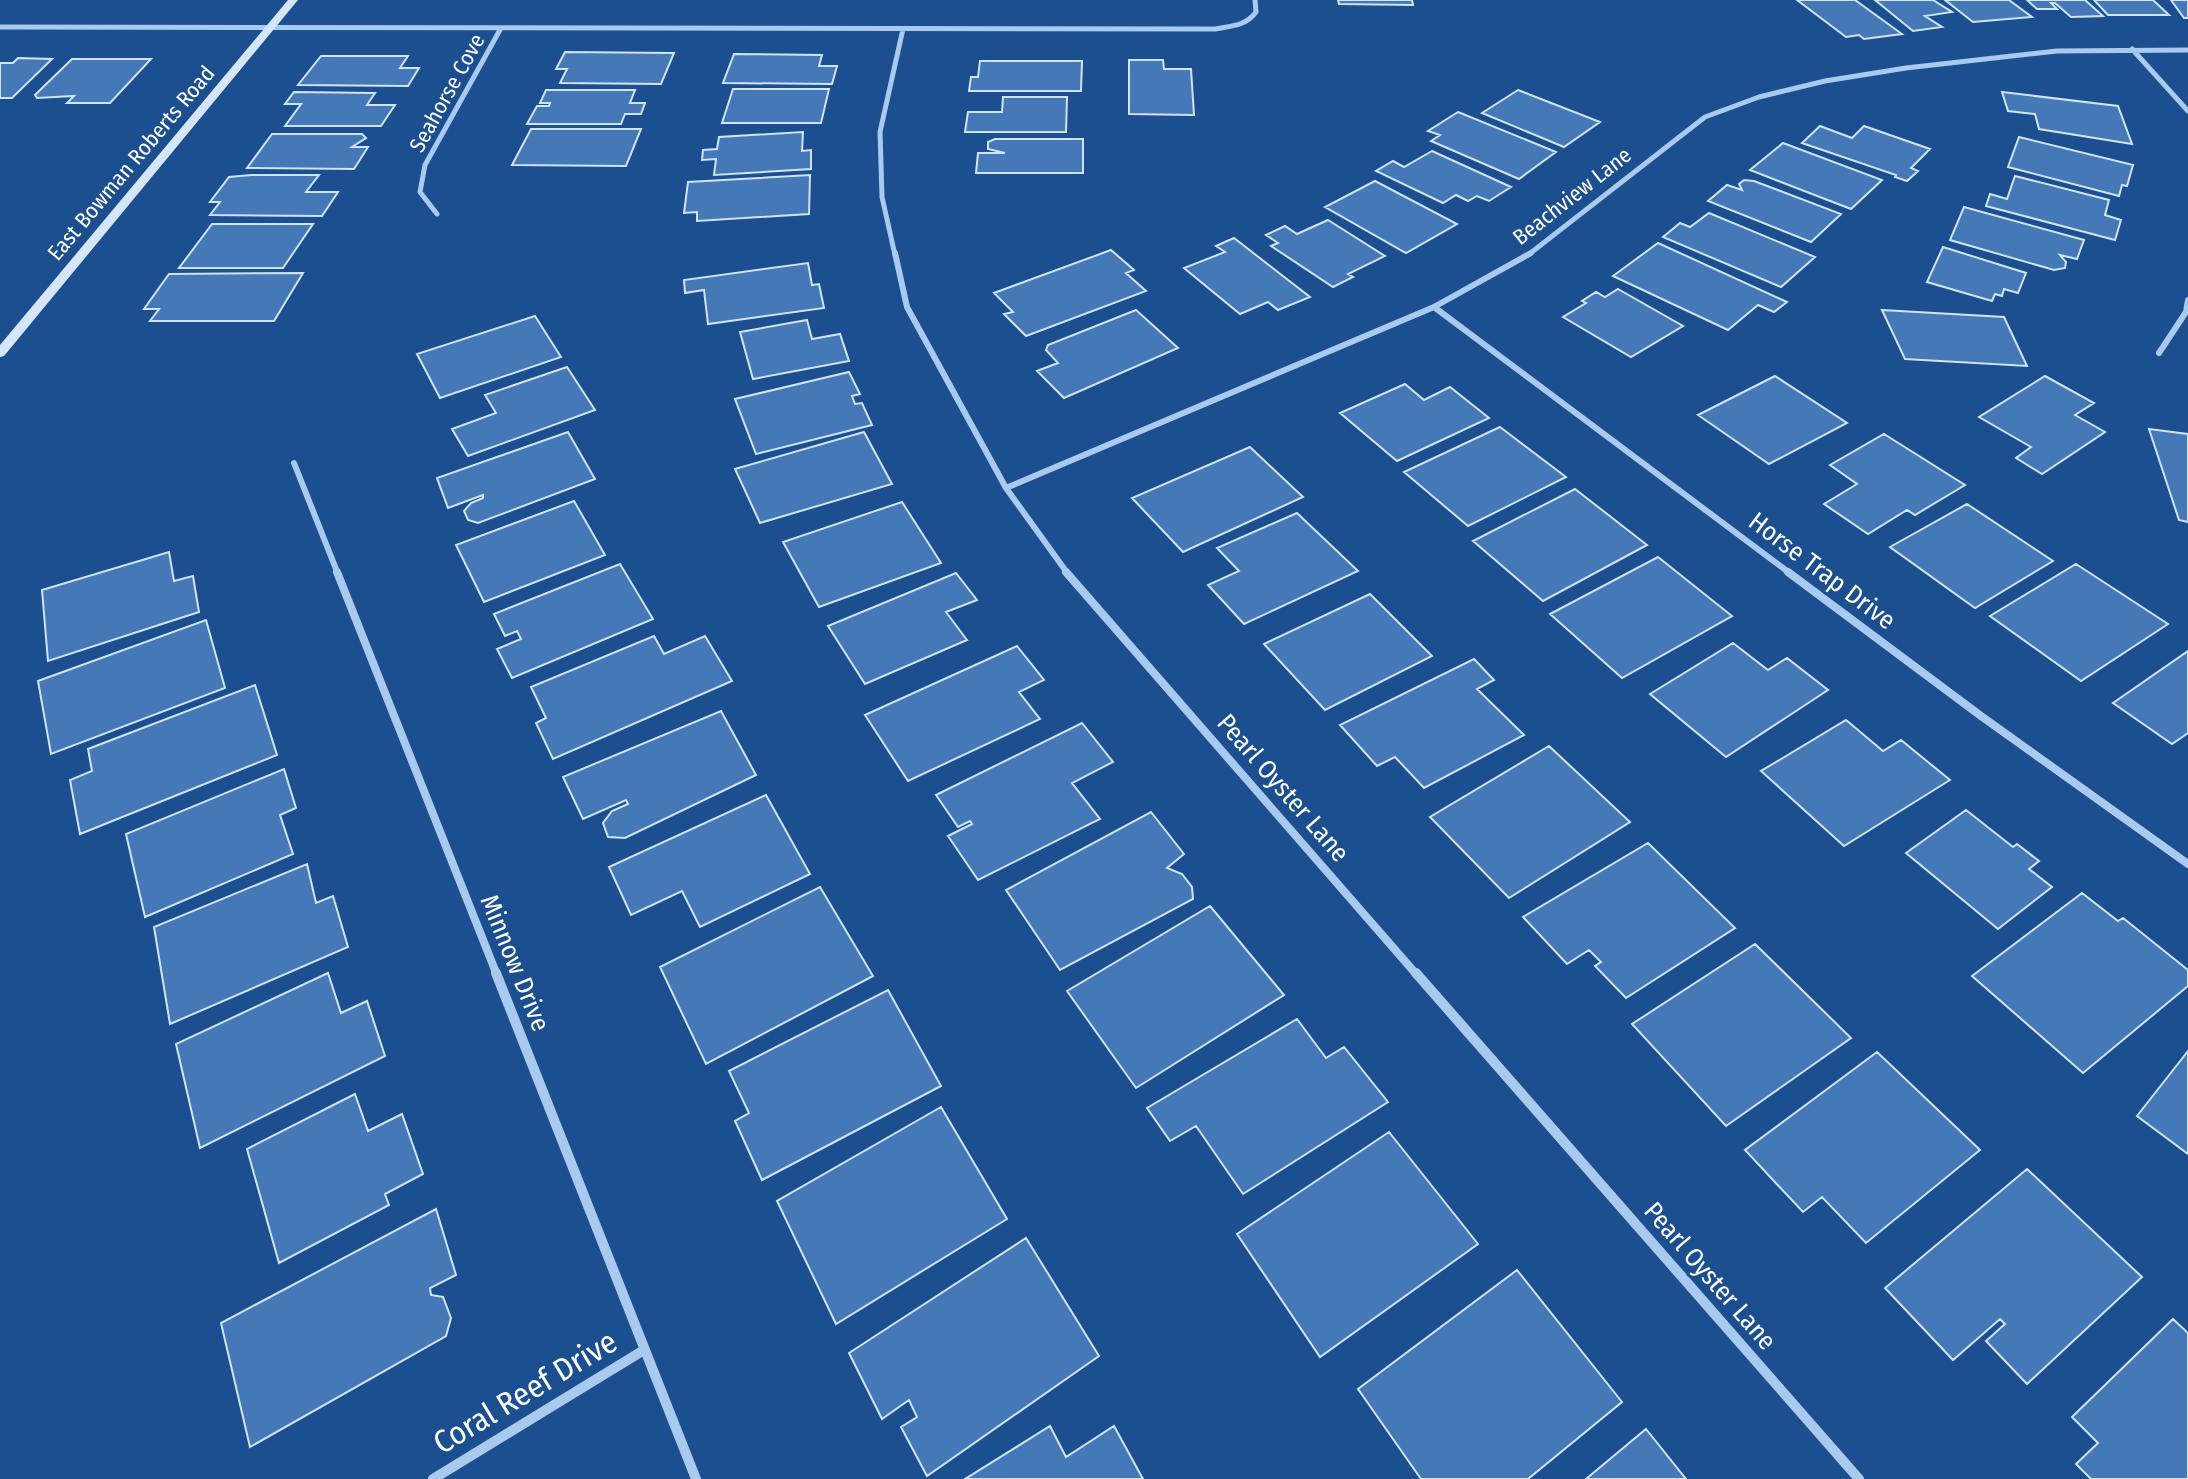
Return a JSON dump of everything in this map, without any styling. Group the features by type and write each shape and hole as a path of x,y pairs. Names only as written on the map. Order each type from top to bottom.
{"street":[{"name":"East Bowman Roberts Road","path":"0,353 293,0"},
{"path":"0,27 1215,29 1251,19 1256,12 1255,0"},
{"name":"Seahorse Cove","path":"437,214 421,200 418,188 425,165 501,28"},
{"name":"Pearl Oyster Lane","path":"903,29 880,132 882,197 891,246 907,307 1006,488 1075,584 1859,1479"},
{"path":"2132,49 2188,111"},
{"name":"Beachview Lane","path":"1006,488 1434,307 1524,258 1705,117 1759,97 1825,81 1906,68 2057,51 2188,50"},
{"path":"2159,353 2186,312 2188,300"},
{"name":"Horse Trap Drive","path":"1434,307 1981,716 2188,864"},
{"name":"Minnow Drive","path":"294,463 696,1479"},
{"name":"Coral Reef Drive","path":"433,1479 644,1350"}],"building":[{"path":"1338,0 1412,0 1413,5 1339,4"},
{"path":"1797,0 1855,0 1902,34 1864,39 1859,35 1846,37"},
{"path":"1875,0 1933,0 1952,12 1925,16 1942,27 1913,31"},
{"path":"1945,0 2009,0 2032,17 1973,22"},
{"path":"2027,0 2085,0 2103,16 2071,17 2055,3 2051,3 2057,9 2037,9"},
{"path":"2094,0 2153,0 2169,15 2108,15"},
{"path":"2171,0 2188,0 2188,18 2184,18"},
{"path":"565,52 674,53 661,84 560,83 567,69 556,69"},
{"path":"734,54 822,55 819,66 837,66 832,84 723,83"},
{"path":"321,56 408,56 400,68 419,68 408,86 298,85"},
{"path":"18,58 52,59 12,98 0,98 0,63 13,63"},
{"path":"72,59 151,59 110,103 67,103 74,96 37,98 35,95"},
{"path":"1129,60 1163,60 1164,69 1191,69 1194,115 1129,114"},
{"path":"980,61 1082,61 1081,91 969,91 971,77 978,77"},
{"path":"733,89 829,89 821,123 722,123"},
{"path":"546,90 635,90 630,103 645,103 641,114 625,114 621,124 527,124 537,106 549,106 550,103 540,103"},
{"path":"1518,90 1600,122 1564,147 1482,113"},
{"path":"294,92 375,93 367,105 395,105 381,126 285,126 301,104 285,104"},
{"path":"2002,92 2118,106 2132,144 2039,129 2035,114 2008,111"},
{"path":"1003,97 1067,97 1066,132 965,132 968,112 1002,112"},
{"path":"1458,112 1556,152 1519,179 1431,141 1440,135 1428,131"},
{"path":"1820,126 1852,138 1864,126 1930,149 1911,168 1918,171 1907,181 1802,143"},
{"path":"531,129 641,129 626,166 512,165"},
{"path":"803,132 802,151 811,150 811,169 714,175 716,159 702,160 703,150 717,149 719,137"},
{"path":"272,134 362,134 366,138 352,147 368,147 354,169 247,168"},
{"path":"2019,137 2133,165 2127,186 2122,185 2119,196 2008,167"},
{"path":"995,139 1083,139 1083,173 976,173 978,153 1005,153 988,149 988,142"},
{"path":"1783,143 1882,180 1851,209 1750,170"},
{"path":"1432,151 1511,187 1489,201 1477,196 1468,201 1456,195 1443,203 1376,171 1393,161 1404,167"},
{"path":"319,175 306,192 338,192 322,216 210,215 220,202 210,202 229,177"},
{"path":"810,175 809,214 697,221 697,212 684,213 688,182"},
{"path":"2015,176 2109,200 2105,215 2121,220 2115,240 1986,206 1990,194 2007,199"},
{"path":"1744,180 1841,214 1811,242 1708,201 1727,185 1742,190 1739,184"},
{"path":"1375,181 1457,224 1406,253 1325,207"},
{"path":"1964,207 2084,240 2077,259 2060,255 2066,262 2065,268 2054,270 1950,240"},
{"path":"1709,213 1815,257 1781,287 1663,237 1680,223 1690,227"},
{"path":"1328,220 1385,256 1348,274 1353,277 1333,287 1271,246 1278,243 1266,235 1285,226 1297,234"},
{"path":"212,224 313,224 283,268 179,268"},
{"path":"1234,238 1310,297 1278,310 1268,302 1240,314 1184,268 1225,252 1216,246"},
{"path":"1658,243 1787,302 1774,312 1758,305 1728,330 1613,276"},
{"path":"1943,247 2026,273 2018,293 2004,289 2002,296 1995,294 1992,301 1927,282"},
{"path":"1111,250 1134,270 1126,273 1146,291 1026,336 1004,314 1013,312 994,293"},
{"path":"808,263 812,285 819,284 824,308 708,324 704,290 685,293 684,280"},
{"path":"303,273 274,321 150,321 159,309 144,309 169,274"},
{"path":"1618,289 1683,326 1631,357 1563,317 1586,303 1582,301 1596,292 1605,297"},
{"path":"1136,310 1178,348 1064,398 1037,371 1058,363 1046,350 1048,345"},
{"path":"1882,310 2004,317 2027,366 1905,359"},
{"path":"535,316 561,357 440,398 417,354"},
{"path":"807,320 812,339 840,334 849,361 753,379 740,332"},
{"path":"567,367 595,410 468,456 452,429 496,413 485,395"},
{"path":"849,372 860,394 852,396 855,404 862,403 872,425 756,454 735,399"},
{"path":"1775,376 1847,423 1769,464 1698,415"},
{"path":"2045,376 2094,403 2075,415 2105,432 2042,474 2016,458 2031,447 1979,417"},
{"path":"1405,384 1424,400 1450,387 1489,418 1397,461 1340,413"},
{"path":"1500,427 1566,477 1468,526 1404,472"},
{"path":"2149,429 2188,434 2188,522 2179,520"},
{"path":"568,432 595,479 478,523 468,520 464,511 483,495 448,508 437,478"},
{"path":"864,432 892,484 760,523 735,469"},
{"path":"1884,434 1965,485 1915,515 1907,510 1868,534 1824,504 1857,484 1830,465"},
{"path":"1250,447 1303,497 1183,552 1132,498"},
{"path":"1575,489 1647,545 1543,601 1473,541"},
{"path":"574,501 605,555 484,602 456,545"},
{"path":"902,502 941,563 819,607 783,542"},
{"path":"1967,504 2053,561 1975,608 1890,547"},
{"path":"1297,513 1358,571 1244,624 1208,585 1239,571 1217,548"},
{"path":"169,552 174,581 193,576 199,612 48,661 42,590"},
{"path":"1658,557 1732,616 1622,678 1550,614"},
{"path":"620,564 653,619 512,678 497,649 521,639 517,631 505,636 494,614"},
{"path":"2076,564 2168,624 2081,681 1990,616"},
{"path":"956,573 977,600 946,612 967,640 865,684 828,626"},
{"path":"1370,594 1432,656 1325,710 1264,644"},
{"path":"206,620 225,688 51,754 38,681"},
{"path":"654,636 664,654 705,636 732,681 553,759 536,723 546,718 531,687"},
{"path":"1733,643 1768,670 1787,658 1828,690 1726,757 1650,694"},
{"path":"1017,646 1044,680 1019,692 1040,719 908,781 865,715"},
{"path":"2188,651 2188,733 2172,744 2113,703"},
{"path":"1474,659 1494,680 1477,689 1524,735 1424,788 1395,757 1377,766 1340,725"},
{"path":"255,685 277,755 80,834 70,780 92,771 88,749"},
{"path":"721,711 756,775 625,838 608,837 603,823 612,811 628,804 626,800 583,819 563,777"},
{"path":"1846,720 1883,751 1901,740 1950,780 1844,846 1761,771"},
{"path":"1082,723 1113,762 1072,783 1100,819 978,880 948,836 972,824 970,821 958,827 936,795"},
{"path":"1549,746 1630,822 1509,898 1430,817"},
{"path":"284,769 296,808 280,815 293,854 145,917 126,834"},
{"path":"766,795 810,874 700,927 682,891 631,915 609,867"},
{"path":"1966,810 2013,847 2017,844 2039,861 2029,869 2052,887 1998,929 1906,853"},
{"path":"1151,812 1184,854 1167,868 1182,874 1192,887 1193,899 1060,970 1006,890"},
{"path":"1648,843 1735,928 1626,998 1595,966 1601,962 1589,950 1567,964 1523,917"},
{"path":"307,864 316,903 333,896 348,947 170,1024 154,927"},
{"path":"820,887 873,976 706,1064 660,967"},
{"path":"2082,893 2118,921 2123,918 2188,970 2188,986 2083,1073 1972,976"},
{"path":"1210,906 1284,995 1136,1088 1067,991"},
{"path":"1755,944 1851,1038 1726,1126 1632,1024"},
{"path":"328,973 341,1013 367,1001 385,1056 200,1148 176,1044"},
{"path":"888,990 941,1086 762,1180 735,1121 749,1113 729,1071"},
{"path":"1297,1019 1326,1058 1344,1047 1388,1102 1243,1194 1196,1126 1170,1141 1147,1108"},
{"path":"2188,1051 2188,1154 2137,1116"},
{"path":"1877,1052 1980,1150 1866,1243 1822,1197 1803,1212 1745,1150"},
{"path":"355,1094 368,1131 402,1114 423,1174 385,1194 389,1205 279,1263 247,1149"},
{"path":"941,1107 1007,1219 836,1324 777,1201"},
{"path":"1389,1132 1478,1244 1320,1357 1237,1234"},
{"path":"2027,1169 2142,1277 2027,1384 1986,1341 2005,1324 2000,1319 1953,1360 1885,1288"},
{"path":"436,1209 456,1275 430,1288 431,1295 443,1297 451,1318 446,1336 250,1447 221,1323"},
{"path":"1026,1238 1099,1356 927,1476 901,1427 917,1417 909,1400 882,1419 849,1353"},
{"path":"1517,1270 1622,1402 1528,1479 1421,1479 1358,1389"},
{"path":"2173,1319 2188,1333 2188,1479 2091,1479 2076,1464 2098,1443 2072,1417"},
{"path":"1050,1426 1066,1457 1114,1426 1143,1479 965,1479"},
{"path":"1646,1429 1686,1479 1586,1479"}]}
